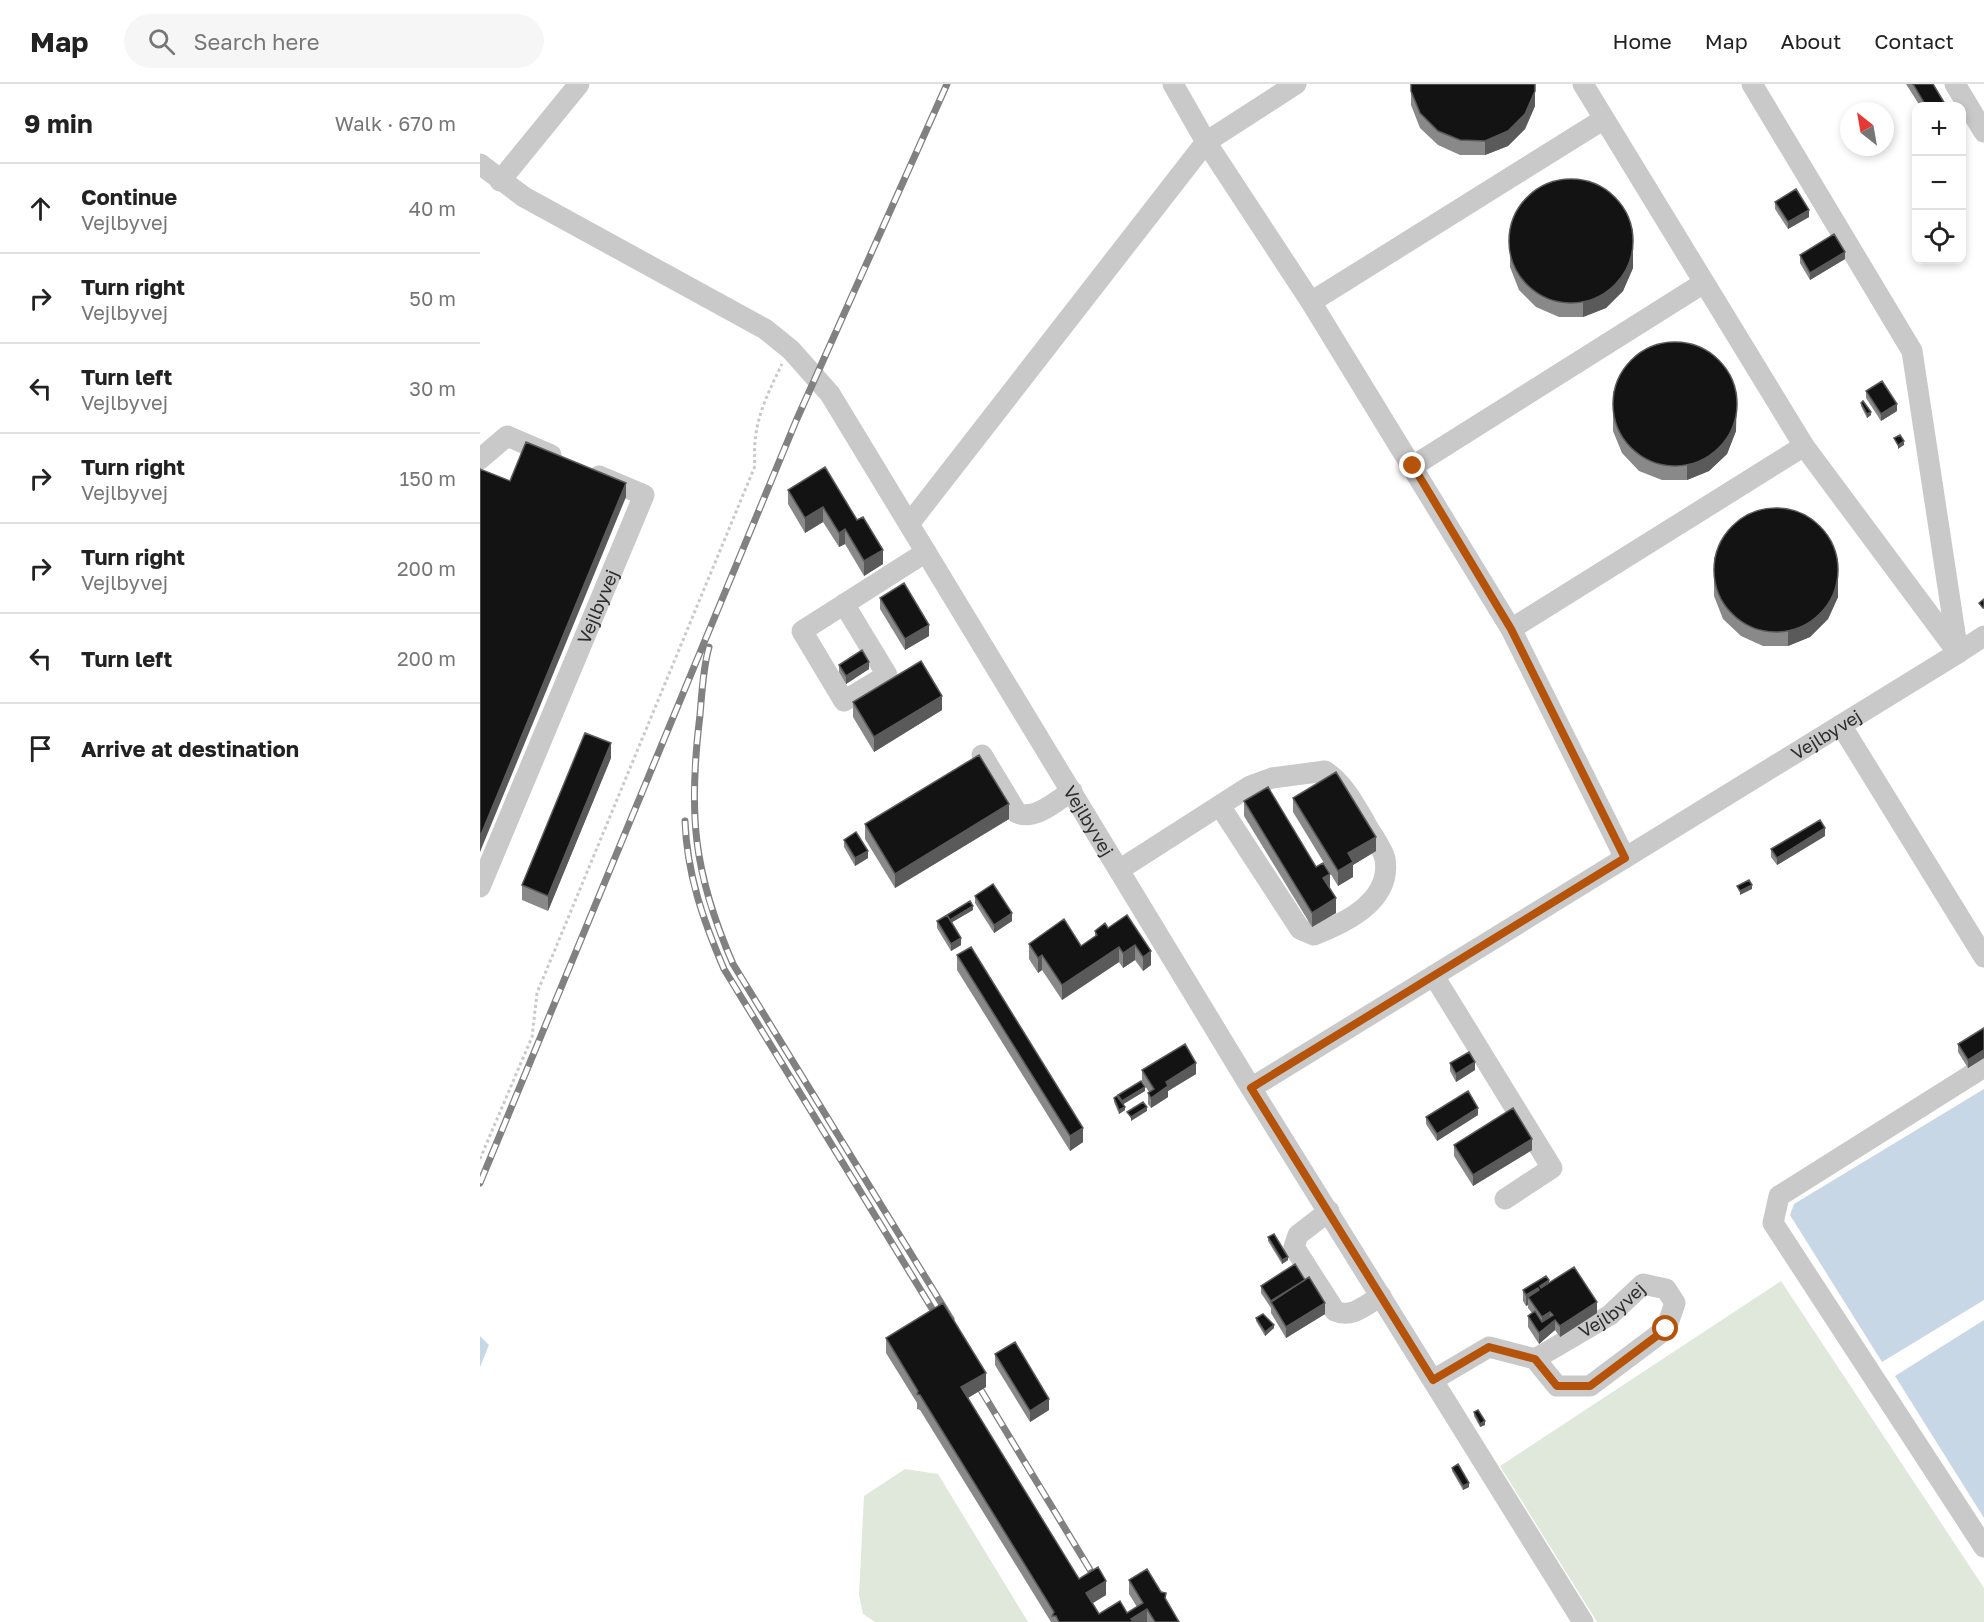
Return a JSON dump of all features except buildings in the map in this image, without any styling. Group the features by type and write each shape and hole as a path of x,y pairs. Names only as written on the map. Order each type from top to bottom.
{"street":[{"path":"500,181 579,84"},
{"path":"1173,84 1206,142 1311,302 1413,466 1511,629 1625,858"},
{"path":"909,524 1206,142 1296,84"},
{"path":"1583,84 1702,284 1804,446 1958,653"},
{"path":"1752,84 1912,351 1958,653"},
{"path":"1954,84 1982,122"},
{"path":"1311,302 1604,119"},
{"name":"Vejlbyvej","path":"480,164 500,181 765,329 791,350 830,394 1251,1088 1583,1622"},
{"path":"1413,466 1702,284"},
{"name":"Vejlbyvej","path":"480,459 507,436 644,495 480,887"},
{"path":"1511,629 1804,446"},
{"path":"844,604 887,675 844,701 802,631 844,604 926,552"},
{"name":"Vejlbyvej","path":"1251,1088 1984,636"},
{"path":"1841,725 1984,957"},
{"path":"982,755 1017,813 1024,816 1035,814 1072,791"},
{"path":"1119,870 1250,786 1272,778 1325,771 1338,780 1385,859 1382,884 1371,902 1345,923 1314,936 1300,929 1220,806"},
{"path":"1434,976 1552,1168 1504,1199"},
{"path":"1984,1067 1779,1196 1773,1222 1984,1547"},
{"path":"1329,1211 1298,1235 1294,1247 1335,1311 1342,1315 1352,1314 1382,1296"},
{"name":"Vejlbyvej","path":"1643,1284 1666,1289 1675,1303 1666,1329 1590,1386 1557,1386 1535,1359 1610,1315 1643,1284"},
{"path":"1433,1380 1489,1347 1535,1359"}],"path":[{"path":"480,1159 532,1037 537,993 755,466 753,439 767,396 791,350"}],"shaded area":[{"path":"1781,1281 1984,1588 1984,1622 1597,1622 1500,1466"},
{"path":"905,1469 938,1474 1028,1622 875,1622 863,1614 859,1595 864,1496"}],"water":[{"path":"1984,1089 1984,1300 1882,1362 1790,1215 1794,1204"},
{"path":"1984,1320 1984,1518 1895,1376"},
{"path":"480,1336 489,1345 480,1367"}],"railway":[{"path":"480,1183 796,421 947,84"},
{"path":"709,647 704,672 696,750 695,813 702,871 720,931 733,964 951,1319"},
{"path":"685,821 686,841 697,897 724,969 939,1320"},
{"path":"981,1390 1092,1573"}],"route":[{"path":"1413,466 1511,629 1625,858 1251,1088 1433,1380 1489,1347 1535,1359 1557,1386 1590,1386 1666,1329"}]}
